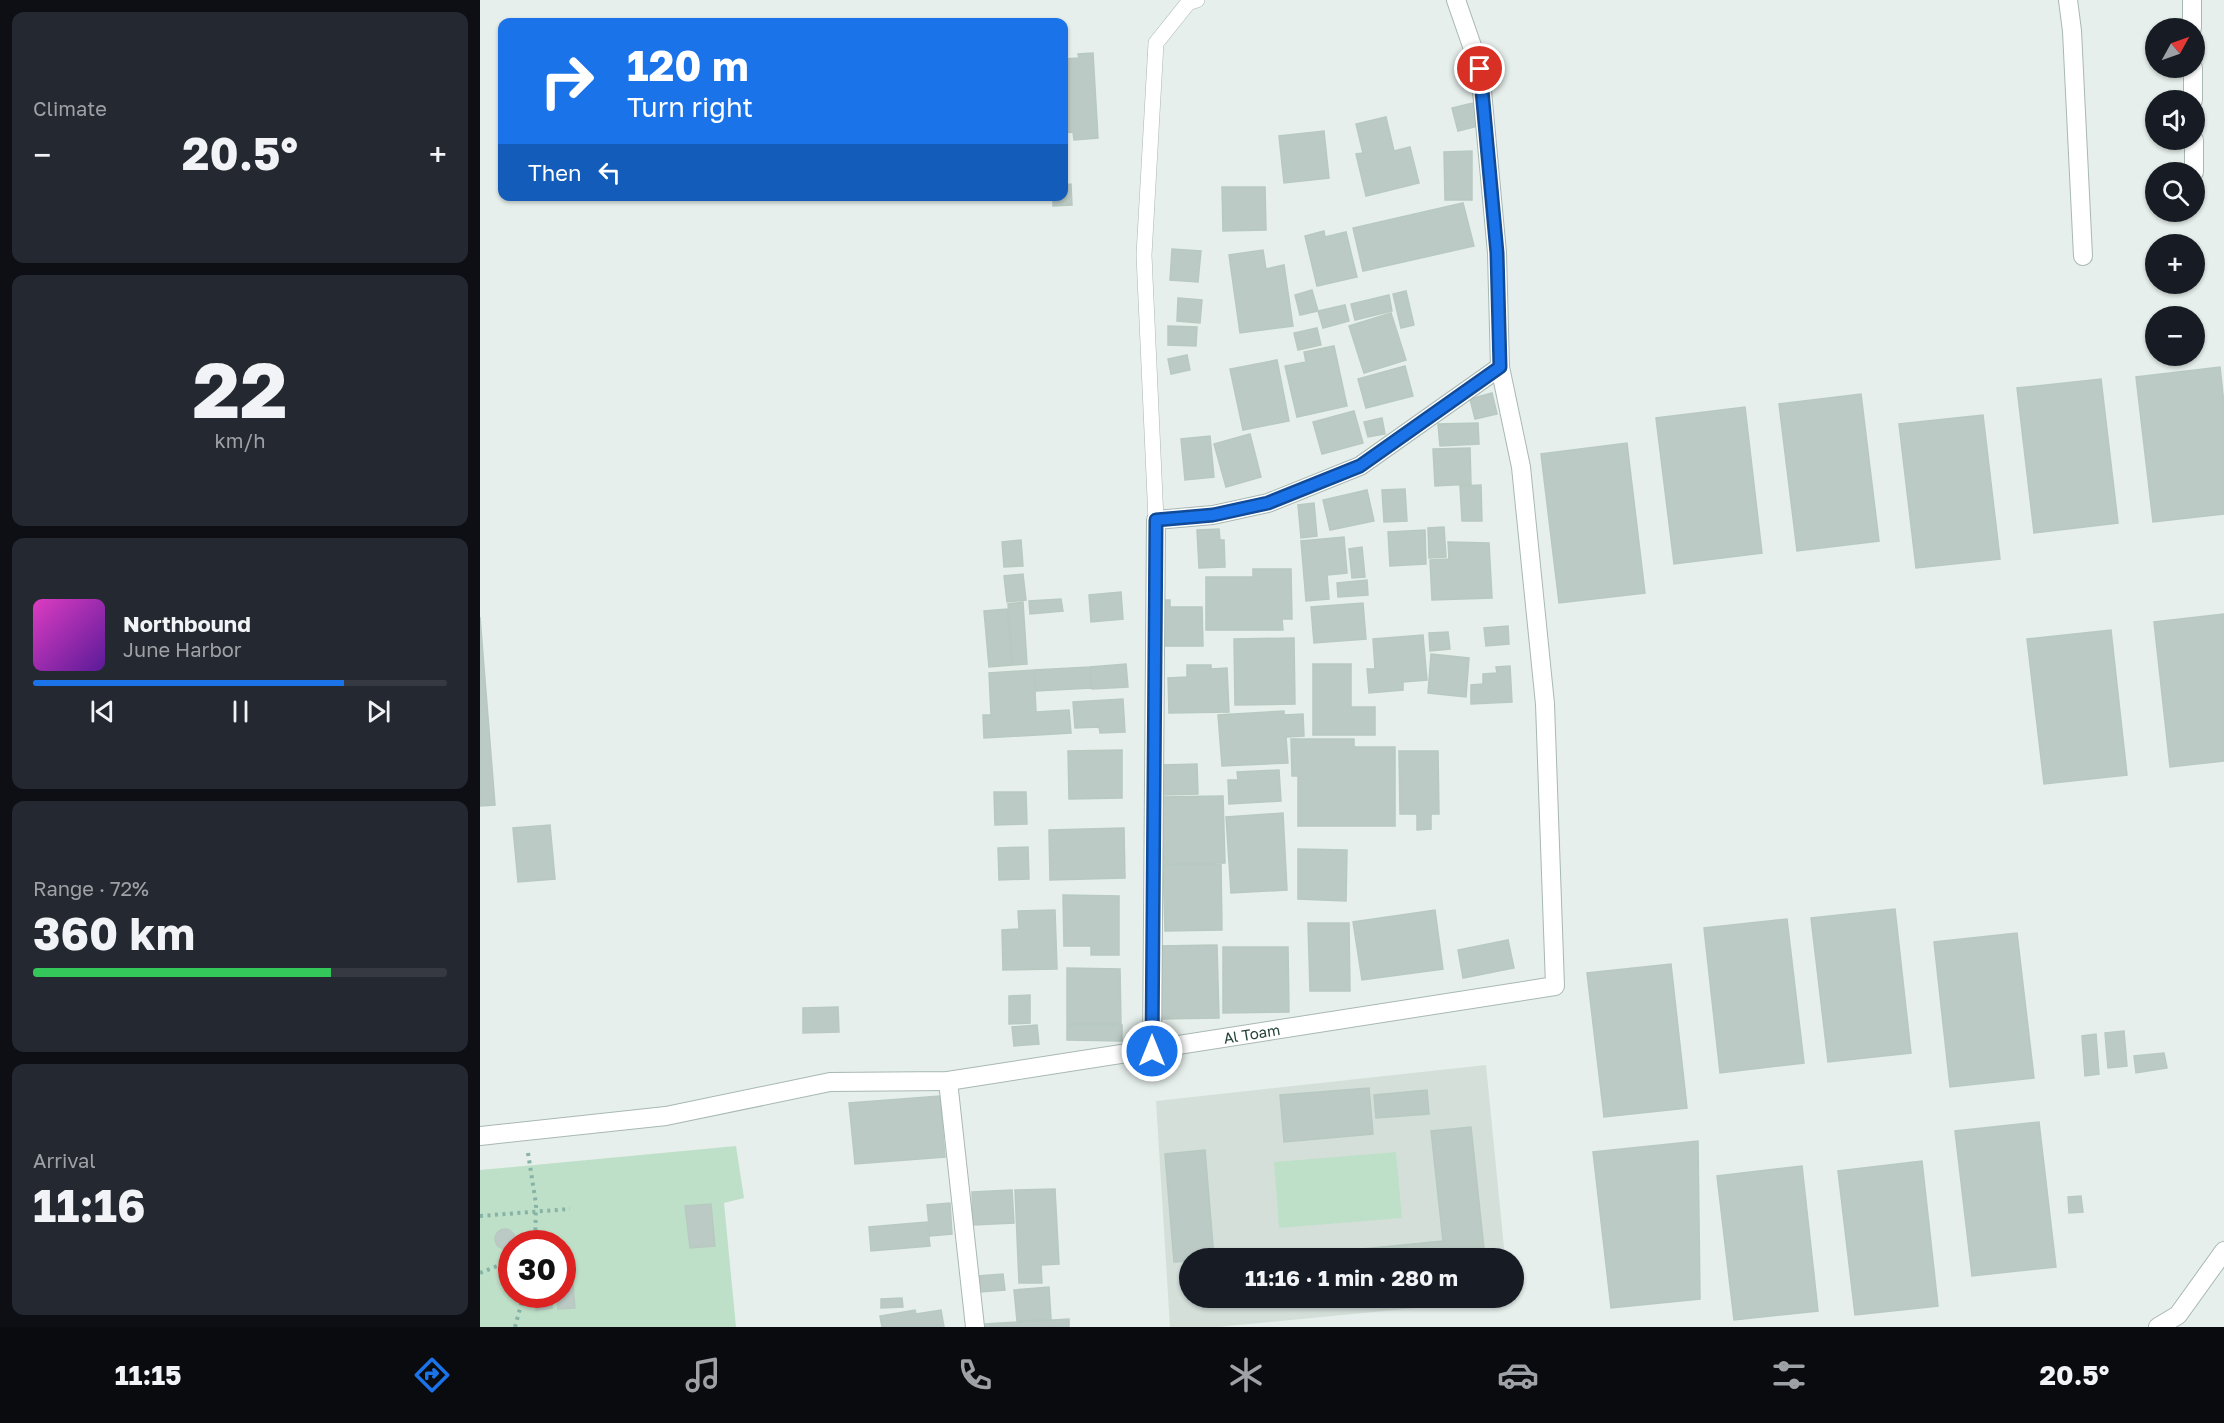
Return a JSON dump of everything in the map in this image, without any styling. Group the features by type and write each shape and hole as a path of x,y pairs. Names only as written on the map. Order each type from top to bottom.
{"street":[{"path":"1152,1051 1156,520 1213,515 1268,503 1360,466 1500,367 1497,253 1480,69 1456,0"},
{"path":"2068,0 2072,31 2083,256"},
{"path":"2192,0 2192,18"},
{"name":"Al Toam","path":"480,1136 666,1116 830,1082 948,1081 1152,1051 1555,986 1545,704 1521,467 1500,367"},
{"path":"948,1081 975,1327"},
{"path":"2158,1327 2178,1315 2224,1251"}],"lane":[{"path":"1156,520 1144,255 1156,43 1188,3 1197,0"}],"path":[{"path":"524,1131 536,1211 535,1230"},
{"path":"480,1216 570,1209"},
{"path":"480,1272 498,1265"},
{"path":"515,1327 520,1308"}],"shaded area":[{"path":"1486,1065 1504,1248 1179,1248 1179,1308 1415,1308 1218,1327 1170,1327 1156,1101"}],"green space":[{"path":"736,1146 744,1198 724,1203 736,1327 480,1327 480,1170"},
{"path":"1396,1152 1402,1218 1279,1228 1274,1162"}],"building":[{"path":"1093,53 1098,138 1074,140 1073,132 1068,133 1068,59 1079,58 1078,54"},
{"path":"1473,103 1478,126 1458,131 1452,108"},
{"path":"1386,117 1394,151 1410,147 1419,183 1366,196 1356,154 1363,153 1356,124"},
{"path":"1324,131 1329,178 1284,183 1279,136"},
{"path":"1472,151 1472,200 1445,200 1444,152"},
{"path":"1068,184 1071,184 1072,205 1053,206 1053,201 1068,201"},
{"path":"1222,187 1265,187 1266,230 1223,231"},
{"path":"1463,203 1474,246 1363,271 1353,228"},
{"path":"1324,231 1325,237 1346,232 1357,277 1317,286 1305,236"},
{"path":"1172,249 1201,251 1198,282 1170,280"},
{"path":"1263,250 1266,269 1284,265 1293,326 1240,333 1229,255"},
{"path":"1312,290 1318,311 1300,315 1295,295"},
{"path":"1406,291 1414,325 1401,328 1393,294"},
{"path":"1389,295 1392,311 1355,320 1351,304"},
{"path":"1178,298 1202,300 1200,323 1177,321"},
{"path":"1345,305 1349,321 1323,328 1318,311"},
{"path":"1391,313 1406,360 1364,373 1349,326"},
{"path":"1168,326 1197,327 1196,346 1168,345"},
{"path":"1317,328 1321,345 1298,350 1294,333"},
{"path":"1334,346 1347,406 1297,417 1285,366 1306,362 1304,352"},
{"path":"1187,355 1190,370 1171,374 1168,359"},
{"path":"1277,360 1289,421 1243,430 1230,369"},
{"path":"1405,366 1413,396 1366,408 1358,379"},
{"path":"2220,367 2224,404 2224,514 2153,522 2136,377"},
{"path":"2101,379 2118,523 2034,533 2017,388"},
{"path":"1492,393 1497,414 1475,419 1470,399"},
{"path":"1861,394 1879,541 1797,551 1779,404"},
{"path":"1745,407 1762,553 1674,564 1656,418"},
{"path":"1354,411 1363,443 1322,454 1313,422"},
{"path":"1983,415 2000,559 1916,568 1899,424"},
{"path":"1382,418 1385,434 1368,437 1364,422"},
{"path":"1478,423 1479,444 1440,446 1438,424"},
{"path":"1250,434 1261,477 1226,487 1214,444"},
{"path":"1210,436 1214,477 1185,480 1181,439"},
{"path":"1627,443 1645,593 1559,603 1541,454"},
{"path":"1470,448 1471,484 1435,486 1433,449"},
{"path":"1481,485 1482,521 1462,521 1460,486"},
{"path":"1405,489 1407,521 1384,522 1382,490"},
{"path":"1367,490 1374,521 1330,530 1323,500"},
{"path":"1314,503 1317,536 1301,538 1298,505"},
{"path":"1444,527 1446,557 1429,558 1428,528"},
{"path":"1219,529 1220,540 1224,540 1225,567 1199,568 1197,530"},
{"path":"1425,530 1426,564 1390,566 1388,532"},
{"path":"1344,537 1347,573 1327,575 1329,599 1306,601 1301,541"},
{"path":"1021,540 1023,566 1004,567 1002,542"},
{"path":"1448,542 1489,543 1492,598 1432,600 1430,560 1449,559"},
{"path":"1362,547 1365,577 1352,578 1349,549"},
{"path":"1253,569 1291,569 1292,619 1282,619 1283,630 1206,630 1206,577 1253,577"},
{"path":"1023,574 1026,600 1007,602 1004,576"},
{"path":"1367,580 1368,595 1338,597 1337,583"},
{"path":"1121,592 1123,619 1091,622 1089,595"},
{"path":"1061,599 1063,611 1030,614 1029,601"},
{"path":"1159,600 1170,600 1170,607 1202,607 1203,646 1159,646"},
{"path":"1023,602 1027,664 1013,665 1008,604"},
{"path":"1363,603 1366,639 1314,643 1311,607"},
{"path":"1007,609 1012,665 989,667 984,611"},
{"path":"2224,614 2224,761 2170,767 2154,622"},
{"path":"480,617 495,805 480,806"},
{"path":"1508,626 1509,644 1486,646 1484,628"},
{"path":"2111,630 2127,775 2044,784 2027,639"},
{"path":"1448,632 1450,649 1430,651 1429,633"},
{"path":"1423,635 1427,680 1403,682 1403,690 1369,693 1367,669 1375,669 1373,639"},
{"path":"1294,638 1295,704 1235,705 1234,639"},
{"path":"1431,654 1469,658 1466,697 1428,693"},
{"path":"1126,664 1128,687 1092,689 1090,667"},
{"path":"1313,664 1351,664 1351,707 1375,707 1375,735 1313,735"},
{"path":"1187,665 1211,665 1211,669 1227,668 1229,712 1169,713 1168,678 1187,677"},
{"path":"1510,666 1512,702 1471,704 1471,685 1483,684 1483,674 1497,673 1496,667"},
{"path":"1090,667 1091,688 1036,691 1034,670"},
{"path":"1034,670 1036,712 1069,710 1071,733 984,738 983,715 991,715 989,673"},
{"path":"1123,699 1125,732 1100,733 1099,727 1075,728 1073,702"},
{"path":"1284,711 1284,715 1303,714 1304,736 1286,737 1288,763 1222,766 1218,715"},
{"path":"1291,739 1354,739 1354,747 1395,747 1395,826 1298,826 1298,776 1292,776"},
{"path":"1122,750 1122,798 1069,799 1068,751"},
{"path":"1399,751 1438,751 1439,814 1431,814 1431,829 1417,830 1417,814 1400,814"},
{"path":"1197,764 1198,794 1163,795 1162,765"},
{"path":"1279,770 1281,801 1229,804 1228,780 1238,780 1237,772"},
{"path":"994,792 1026,792 1027,824 995,825"},
{"path":"1223,796 1225,863 1164,864 1162,797"},
{"path":"1283,813 1287,890 1231,893 1226,817"},
{"path":"550,825 555,879 518,882 513,828"},
{"path":"1124,828 1125,878 1050,880 1049,830"},
{"path":"1028,847 1029,879 999,880 998,848"},
{"path":"1298,849 1347,850 1346,901 1298,899"},
{"path":"1221,864 1222,930 1165,931 1163,865"},
{"path":"1063,895 1119,896 1119,955 1091,955 1091,946 1064,946"},
{"path":"1895,909 1911,1053 1828,1062 1811,918"},
{"path":"1055,910 1057,969 1003,970 1002,930 1019,929 1018,911"},
{"path":"1435,910 1443,969 1362,980 1353,922"},
{"path":"1787,919 1804,1063 1720,1073 1704,928"},
{"path":"1308,923 1349,923 1350,991 1310,991"},
{"path":"2017,933 2034,1078 1950,1087 1934,942"},
{"path":"1508,940 1514,968 1463,978 1458,950"},
{"path":"1217,945 1219,1018 1160,1019 1158,946"},
{"path":"1223,947 1288,947 1289,1012 1223,1013"},
{"path":"1671,964 1687,1108 1604,1117 1587,973"},
{"path":"1067,968 1120,969 1121,1024 1067,1024"},
{"path":"1030,995 1030,1023 1009,1024 1009,996"},
{"path":"838,1007 839,1032 803,1033 803,1008"},
{"path":"1037,1025 1039,1044 1014,1046 1012,1027"},
{"path":"1067,1025 1122,1025 1122,1041 1067,1040"},
{"path":"2124,1031 2127,1066 2108,1068 2105,1033"},
{"path":"2096,1034 2099,1074 2085,1076 2082,1036"},
{"path":"2164,1053 2167,1068 2136,1073 2134,1056"},
{"path":"1369,1088 1373,1134 1284,1142 1280,1095"},
{"path":"1427,1090 1429,1114 1376,1118 1374,1095"},
{"path":"940,1096 945,1157 855,1164 849,1103"},
{"path":"2039,1122 2056,1267 1972,1276 1955,1131"},
{"path":"1471,1127 1484,1248 1372,1248 1443,1241 1431,1131"},
{"path":"1698,1141 1700,1299 1611,1308 1593,1152"},
{"path":"1205,1150 1213,1248 1179,1248 1179,1262 1174,1262 1165,1154"},
{"path":"1922,1161 1938,1306 1855,1315 1838,1171"},
{"path":"1802,1166 1818,1311 1734,1320 1717,1176"},
{"path":"1055,1189 1059,1264 1041,1265 1042,1283 1019,1283 1015,1190"},
{"path":"1012,1190 1014,1223 973,1225 972,1192"},
{"path":"2081,1196 2083,1212 2069,1213 2068,1197"},
{"path":"950,1203 952,1234 930,1236 927,1205"},
{"path":"711,1204 715,1246 690,1248 685,1206"},
{"path":"927,1222 930,1246 871,1251 869,1227"},
{"path":"498,1232 498,1246 495,1239"},
{"path":"1003,1274 1005,1290 980,1292 978,1276"},
{"path":"1049,1287 1051,1319 1017,1321 1014,1290"},
{"path":"902,1298 903,1307 881,1308 881,1299"},
{"path":"915,1310 916,1314 941,1310 944,1327 882,1327 880,1316"},
{"path":"1069,1319 1069,1327 985,1327 985,1324"}],"route":[{"path":"1152,1051 1156,520 1213,515 1268,503 1360,466 1500,367 1497,253 1480,69"}]}
